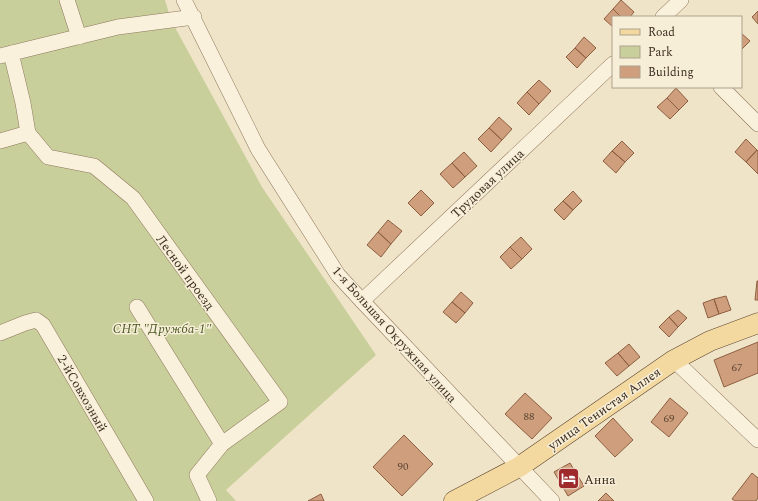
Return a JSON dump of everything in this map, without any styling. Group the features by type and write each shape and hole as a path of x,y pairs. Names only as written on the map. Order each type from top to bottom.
{"main road":[{"name":"улица Тенистая Аллея","path":"454,501 519,467 674,360 710,341 758,323"}],"street":[{"path":"67,0 79,37"},
{"name":"1-я Большая Окружная улица","path":"184,0 194,17 258,149 338,275 552,501"},
{"path":"664,16 681,0"},
{"path":"0,140 28,134 23,103 6,54 118,27 194,17"},
{"name":"Трудовая улица","path":"362,301 612,65"},
{"path":"722,88 758,124"},
{"name":"Лесной проезд","path":"28,134 48,157 94,166 133,198 280,402 222,444 197,475 210,501"},
{"path":"137,307 222,444"},
{"name":"2-йСовхозный","path":"0,333 25,322 36,320 44,325 146,501"},
{"path":"674,360 758,440"}],"green space":[{"name":"СНТ \"Дружба-1\"","path":"0,0 165,0 171,20 262,187 376,355 226,490 236,501 0,501"}],"building":[{"path":"621,0 634,12 631,16 620,16 613,9"},
{"path":"613,9 620,16 612,16 612,26 604,19"},
{"path":"758,11 758,24 752,17"},
{"path":"742,34 750,41 742,49"},
{"path":"584,37 596,48 586,58 575,48"},
{"path":"575,48 586,58 577,68 566,57"},
{"path":"539,80 551,91 539,104 527,92"},
{"path":"676,88 688,101 679,110 667,98"},
{"path":"527,92 539,104 529,115 517,103"},
{"path":"667,98 679,110 670,119 657,107"},
{"path":"499,117 512,129 502,140 489,128"},
{"path":"489,128 502,140 491,152 478,139"},
{"path":"746,139 757,150 746,162 735,152"},
{"path":"622,141 634,153 625,162 612,151"},
{"path":"757,150 758,151 758,174 746,162"},
{"path":"612,151 625,162 616,173 603,161"},
{"path":"464,152 477,166 465,177 452,163"},
{"path":"452,163 465,177 453,188 440,174"},
{"path":"421,190 434,203 421,216 408,203"},
{"path":"573,191 582,201 573,210 563,201"},
{"path":"563,201 573,210 564,220 554,210"},
{"path":"388,220 402,231 391,244 378,232"},
{"path":"378,232 391,244 381,257 367,245"},
{"path":"521,237 532,249 522,259 510,247"},
{"path":"510,247 522,259 511,269 500,257"},
{"path":"757,281 758,300 755,300"},
{"path":"461,292 473,303 465,313 452,302"},
{"path":"726,296 731,310 719,314 714,299"},
{"path":"714,299 719,314 708,318 703,303"},
{"path":"452,302 465,313 456,323 443,312"},
{"path":"678,310 687,318 678,327 669,317"},
{"path":"669,317 678,327 669,337 659,327"},
{"path":"758,342 758,373 724,387 714,360"},
{"path":"629,344 640,357 629,366 618,353"},
{"path":"618,353 629,366 617,376 605,363"},
{"path":"525,393 552,418 532,439 505,414"},
{"path":"670,398 688,413 669,437 651,422"},
{"path":"613,418 633,440 615,457 595,436"},
{"path":"404,435 433,464 402,496 373,467"},
{"name":"Анна","path":"570,463 584,486 568,496 554,472"},
{"path":"752,473 758,478 758,498 756,501 735,501 732,499"},
{"path":"606,493 614,501 598,501"},
{"path":"321,494 324,501 308,501"}],"place":[{"name":"Анна","path":"569,479"}]}
